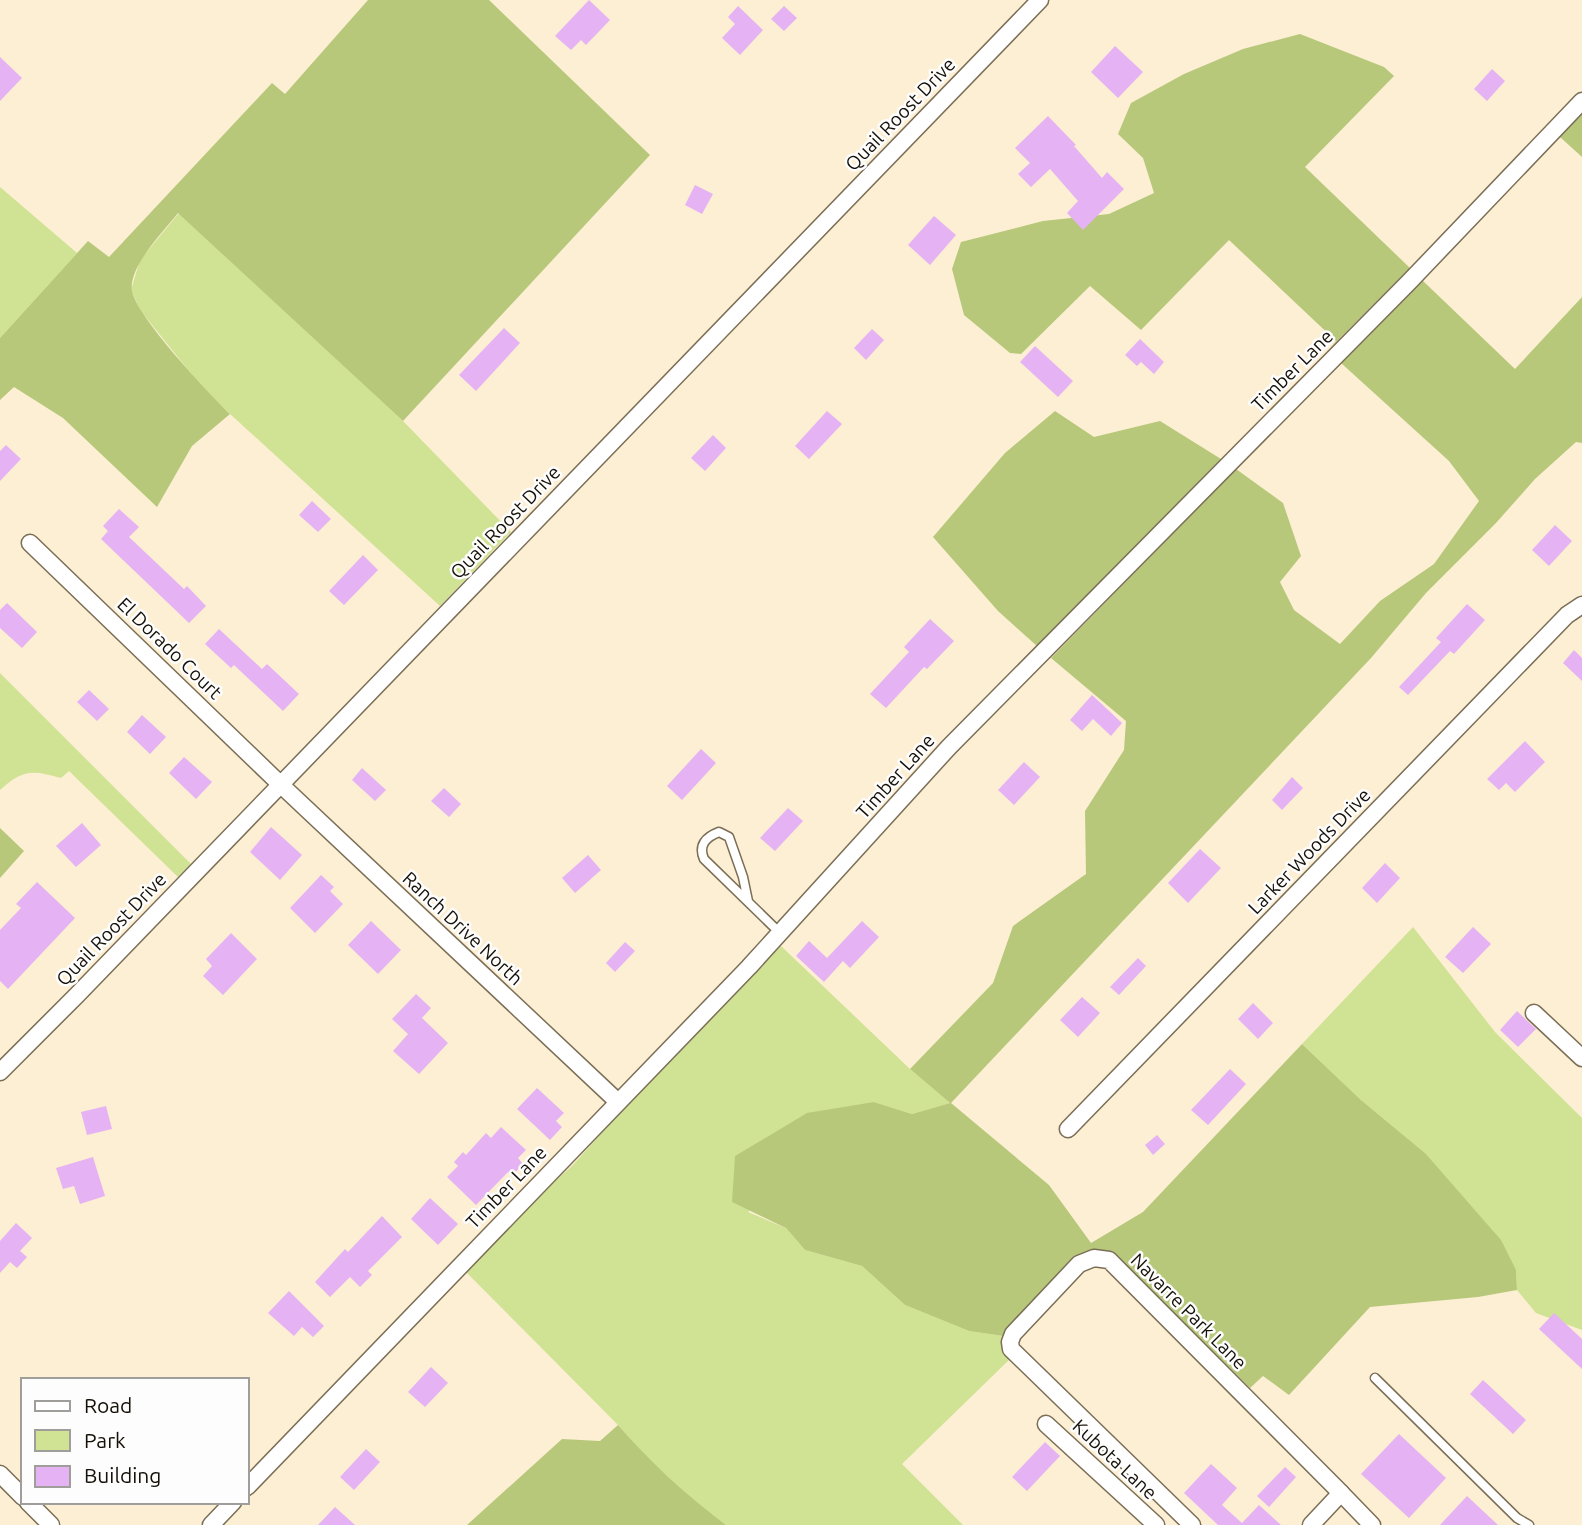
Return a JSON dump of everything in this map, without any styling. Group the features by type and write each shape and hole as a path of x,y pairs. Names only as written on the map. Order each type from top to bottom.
{"street":[{"name":"Quail Roost Drive","path":"0,1072 1040,0"},
{"name":"Timber Lane","path":"248,1487 780,933 949,747 1409,282 1582,101"},
{"name":"El Dorado Court","path":"30,542 280,784"},
{"name":"Larker Woods Drive","path":"1068,1129 1567,615 1582,605"},
{"name":"Ranch Drive North","path":"280,784 618,1102"},
{"path":"1534,1013 1582,1058"},
{"name":"Navarre Park Lane","path":"1192,1525 1012,1349 1010,1342 1013,1334 1079,1264 1094,1258 1110,1261 1372,1525"},
{"name":"Kubota Lane","path":"1046,1424 1156,1525"},
{"path":"0,1474 21,1495"},
{"path":"1311,1525 1341,1493"},
{"path":"30,1504 51,1525"},
{"path":"211,1525 231,1504"}],"lane":[{"path":"748,901 729,836 719,832 711,835 702,844 704,859 780,933"},
{"path":"1375,1378 1517,1518 1529,1525"}],"green space":[{"path":"368,0 489,0 650,155 403,421 178,213 141,261 132,281 132,291 136,303 159,336 230,414 192,446 157,507 63,418 14,387 0,400 0,338 88,241 109,257 272,83 285,94"},
{"path":"1300,34 1384,67 1394,76 1305,167 1410,268 1330,348 1336,341 1229,240 1141,330 1090,286 1021,354 1010,353 964,315 952,269 961,242 1043,221 1109,214 1154,193 1143,158 1118,134 1131,103 1184,74 1243,49"},
{"path":"1582,114 1582,157 1560,137"},
{"path":"0,187 77,253 0,338"},
{"path":"179,213 403,421 511,532 440,606 205,391 140,310 131,290 140,260"},
{"path":"1422,280 1515,369 1582,297 1582,443 1576,442 1535,479 1496,523 1426,593 1371,658 951,1103 1049,1185 1091,1243 1143,1212 1302,1044 1361,1100 1425,1153 1501,1240 1516,1270 1517,1290 1478,1297 1370,1307 1289,1395 1263,1376 1250,1388 1115,1255 1094,1250 1072,1258 1007,1328 1003,1336 969,1331 905,1305 862,1266 805,1250 786,1228 732,1202 735,1156 807,1113 874,1102 912,1114 950,1103 910,1069 993,983 1013,926 1086,874 1085,811 1124,750 1126,721 1051,658 1236,469 1283,503 1301,556 1280,582 1294,610 1340,644 1380,601 1434,564 1479,501 1449,461 1341,363"},
{"path":"1055,411 1094,437 1160,421 1221,459 1037,646 998,611 933,537 1005,453"},
{"path":"0,673 191,864 178,877 69,771 61,778 28,773 15,778 0,790"},
{"path":"0,828 24,851 0,878"},
{"path":"1413,927 1495,1032 1582,1118 1582,1330 1536,1313 1517,1290 1516,1270 1425,1153 1361,1100 1302,1044"},
{"path":"781,946 910,1069 950,1103 912,1114 874,1102 748,1212 786,1228 805,1250 862,1266 905,1305 969,1331 1003,1336 1003,1350 1010,1359 902,1464 963,1525 726,1525 693,1500 642,1453 618,1425 466,1272 544,1191 573,1165 625,1107"},
{"path":"618,1425 669,1478 726,1525 467,1525 562,1439 600,1441"}],"building":[{"path":"589,0 610,20 586,45 581,40 571,50 555,36"},
{"path":"738,6 763,30 740,55 722,38 735,24 728,17"},
{"path":"784,6 797,18 784,31 771,19"},
{"path":"1115,46 1143,72 1118,98 1091,72"},
{"path":"0,57 22,78 0,101"},
{"path":"1492,69 1505,81 1487,101 1474,89"},
{"path":"1048,116 1102,178 1107,172 1124,189 1083,230 1067,213 1078,201 1050,169 1031,187 1018,174 1030,163 1015,148"},
{"path":"695,185 713,194 702,214 685,205"},
{"path":"934,216 956,235 930,265 908,245"},
{"path":"504,328 520,343 476,391 459,375"},
{"path":"872,329 884,340 866,360 854,348"},
{"path":"1140,339 1164,362 1154,374 1141,362 1137,366 1125,355"},
{"path":"1035,346 1073,381 1058,397 1020,362"},
{"path":"827,411 842,424 809,459 795,446"},
{"path":"713,435 726,448 705,471 691,458"},
{"path":"6,445 21,459 0,481 0,451"},
{"path":"312,501 331,519 318,532 299,515"},
{"path":"119,509 139,527 129,537 184,589 187,586 206,606 189,623 101,539 108,531 103,526"},
{"path":"1555,525 1572,541 1549,566 1532,550"},
{"path":"363,555 378,570 344,605 329,591"},
{"path":"7,603 37,632 22,648 0,628 0,610"},
{"path":"1467,604 1485,620 1454,654 1450,651 1408,695 1399,687 1441,642 1436,638"},
{"path":"930,619 954,641 927,669 924,667 886,708 870,694 909,652 904,647"},
{"path":"219,629 262,669 267,664 299,694 283,711 234,665 231,668 205,644"},
{"path":"1574,650 1582,658 1582,681 1563,663"},
{"path":"89,690 109,709 97,721 77,702"},
{"path":"1092,695 1122,723 1111,736 1093,719 1082,731 1070,720"},
{"path":"142,715 166,737 150,754 127,732"},
{"path":"1525,741 1545,762 1515,792 1506,783 1499,790 1487,779"},
{"path":"701,749 716,763 682,800 667,786"},
{"path":"184,757 212,782 196,799 169,773"},
{"path":"1024,762 1040,777 1014,805 998,790"},
{"path":"362,768 386,790 375,801 352,780"},
{"path":"1292,777 1303,788 1282,810 1272,800"},
{"path":"444,788 461,804 449,817 431,801"},
{"path":"788,808 803,821 775,851 760,838"},
{"path":"82,823 101,845 76,867 56,846"},
{"path":"271,827 302,855 280,880 250,852"},
{"path":"1200,849 1221,868 1188,903 1168,883"},
{"path":"588,855 601,870 575,893 562,878"},
{"path":"1385,863 1400,878 1377,903 1362,888"},
{"path":"321,875 334,887 330,891 343,904 315,933 290,908"},
{"path":"37,882 75,918 8,989 0,981 0,930 21,908 16,904"},
{"path":"371,921 401,950 378,974 348,945"},
{"path":"862,921 879,937 850,968 843,961 824,982 796,956 809,941 827,958"},
{"path":"1473,927 1491,944 1463,973 1445,957"},
{"path":"231,933 257,959 223,995 203,976 212,966 206,959"},
{"path":"625,942 635,951 615,972 606,963"},
{"path":"1138,958 1146,966 1119,995 1110,987"},
{"path":"416,994 431,1008 422,1018 448,1043 419,1074 393,1051 408,1034 392,1019"},
{"path":"1082,997 1100,1013 1078,1037 1060,1020"},
{"path":"1253,1003 1273,1023 1258,1039 1238,1019"},
{"path":"1517,1011 1536,1029 1518,1047 1500,1030"},
{"path":"1230,1069 1246,1084 1208,1125 1191,1110"},
{"path":"537,1088 564,1113 556,1121 562,1127 550,1140 517,1109"},
{"path":"106,1106 112,1129 87,1135 81,1112"},
{"path":"501,1127 526,1150 518,1158 523,1164 512,1176 508,1172 476,1205 447,1177 458,1166 454,1162 463,1152 466,1155 486,1133 491,1138"},
{"path":"1157,1135 1165,1144 1153,1155 1145,1145"},
{"path":"93,1157 105,1196 80,1204 74,1186 63,1189 56,1168"},
{"path":"430,1198 458,1224 438,1245 411,1219"},
{"path":"382,1216 402,1237 368,1271 372,1275 360,1287 350,1277 330,1297 315,1282 345,1249 348,1252"},
{"path":"16,1223 32,1238 20,1251 27,1257 17,1268 10,1262 0,1273 0,1241"},
{"path":"289,1291 324,1326 313,1337 302,1327 294,1336 268,1313"},
{"path":"1554,1313 1582,1339 1582,1369 1539,1329"},
{"path":"431,1367 448,1383 425,1407 408,1392"},
{"path":"1483,1380 1526,1420 1513,1434 1470,1394"},
{"path":"1399,1434 1446,1478 1409,1518 1361,1474"},
{"path":"1045,1442 1060,1456 1027,1491 1012,1477"},
{"path":"366,1449 380,1462 354,1490 340,1477"},
{"path":"1211,1464 1237,1488 1222,1505 1242,1523 1259,1505 1281,1525 1218,1525 1184,1493"},
{"path":"1285,1467 1296,1477 1269,1507 1257,1496"},
{"path":"1467,1496 1498,1525 1440,1525"},
{"path":"335,1507 355,1525 318,1525"}]}
